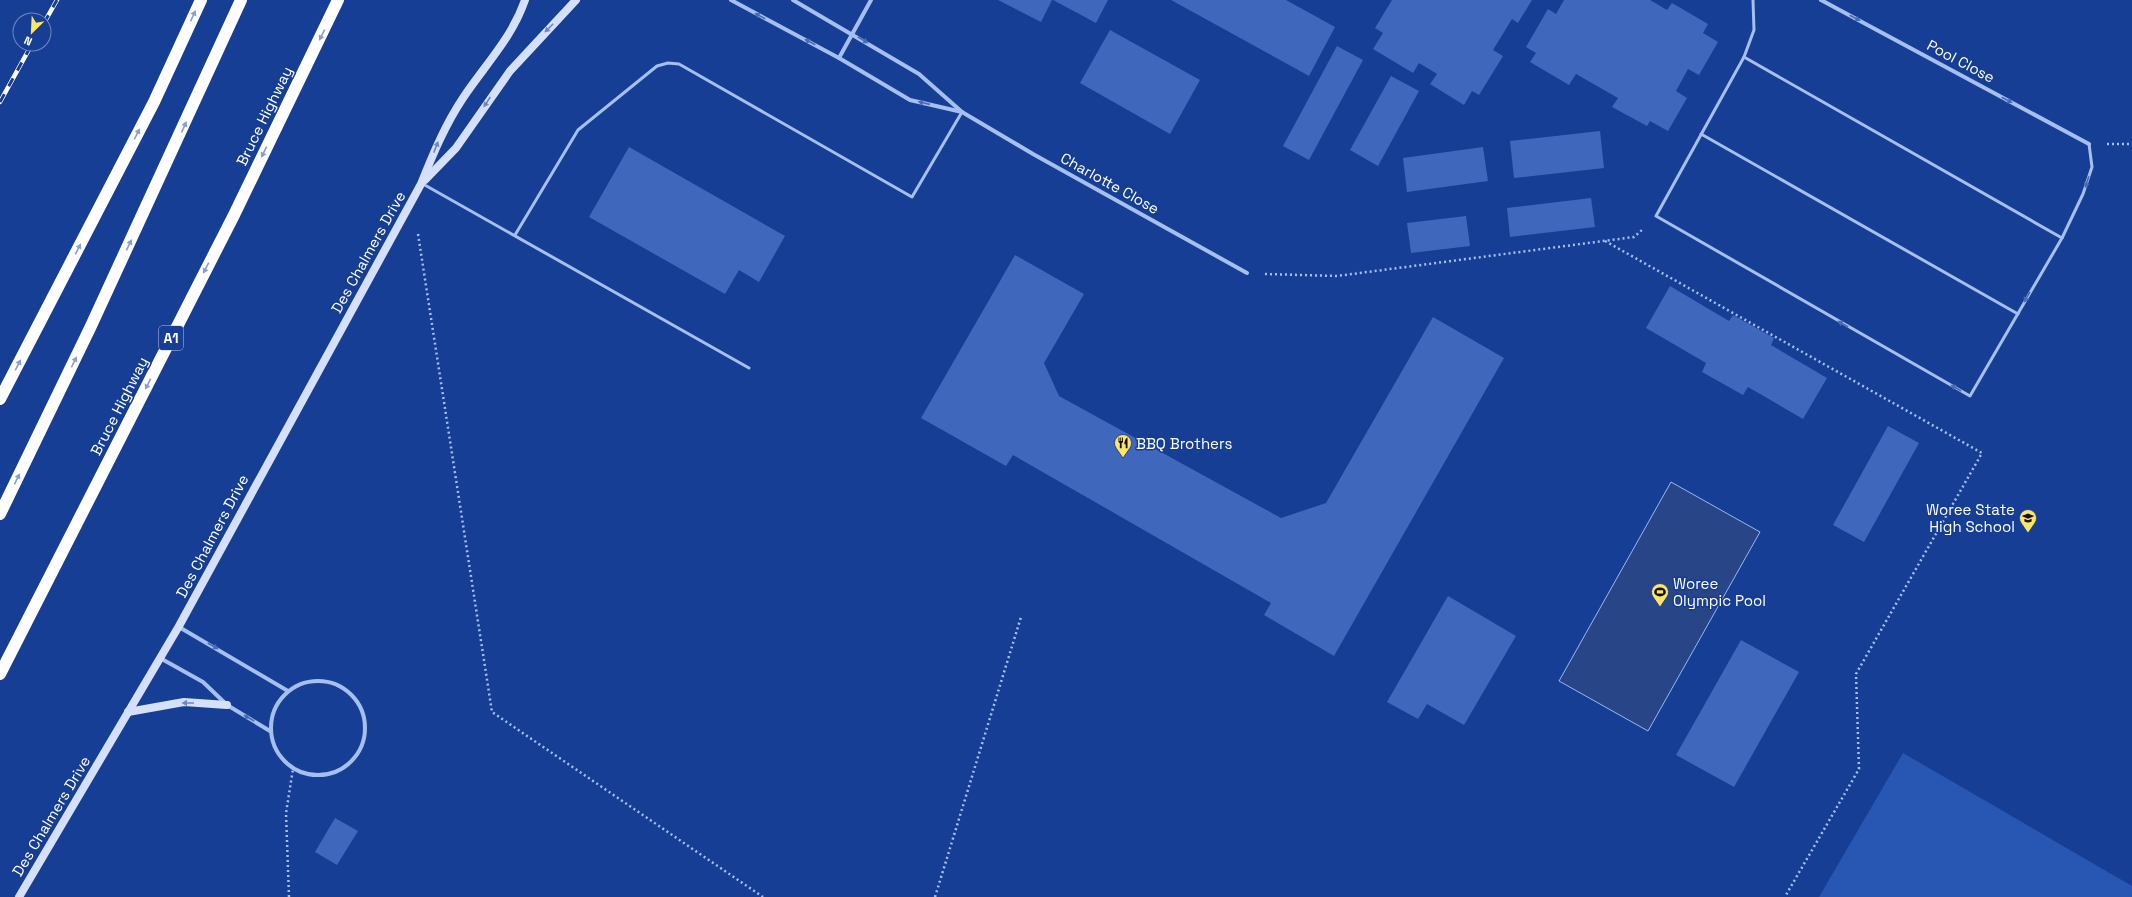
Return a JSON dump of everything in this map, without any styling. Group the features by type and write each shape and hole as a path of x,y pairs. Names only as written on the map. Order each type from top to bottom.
{"highway":[{"path":"0,399 154,102 201,0"},
{"path":"0,514 94,320 241,0"},
{"name":"Bruce Highway","path":"0,674 234,215 338,0"}],"main road":[{"name":"Des Chalmers Drive","path":"19,897 179,626 422,184 440,136 463,98 510,34 525,0"},
{"name":"Des Chalmers Drive","path":"422,184 456,148 510,71 576,0"},
{"path":"128,712 184,702 227,705"}],"street":[{"name":"Charlotte Close","path":"731,0 840,58 910,100 962,112"},
{"name":"Charlotte Close","path":"793,0 919,74 962,112 1247,273"},
{"path":"840,58 871,0"},
{"name":"Pool Close","path":"1821,0 2089,144"},
{"path":"179,626 288,690"},
{"path":"160,658 203,682 227,705 270,731"},
{"path":"316,680 330,682 344,688 355,697 362,710 366,724 365,738 360,752 350,764 337,772 322,776 307,774 293,769 278,752 274,745 270,731 272,715 278,702 288,690 301,683 316,680"}],"lane":[{"path":"1753,0 1754,30 1744,57 1656,216 1970,396 2062,238 2083,194 2092,167 2089,144"},
{"path":"1744,57 2062,238"},
{"path":"515,235 578,130 657,66 668,63 679,64 912,197 962,112"},
{"path":"1701,134 2018,314"},
{"path":"422,184 749,368"}],"path":[{"path":"2089,144 2132,144"},
{"path":"413,199 492,712 762,897"},
{"path":"1247,273 1337,276 1634,237 1656,216"},
{"path":"1605,241 1982,453 1856,674 1859,769 1786,895"},
{"path":"934,897 1022,617"},
{"path":"290,897 286,813 293,769"}],"shaded area":[{"name":"Woree Olympic Pool","path":"1671,482 1760,532 1648,731 1559,681"},
{"path":"1903,753 2132,886 2132,897 1819,897"}],"building":[{"path":"998,0 1052,0 1041,22"},
{"path":"1053,0 1108,0 1096,23"},
{"path":"1171,0 1286,0 1335,27 1309,76"},
{"path":"1392,0 1532,0 1518,23 1512,19 1493,50 1503,56 1479,95 1472,91 1464,105 1430,84 1437,74 1419,63 1413,73 1373,49 1383,33 1375,28"},
{"path":"1564,0 1650,0 1667,10 1672,3 1708,24 1703,33 1718,42 1699,75 1688,69 1676,91 1687,98 1668,131 1650,121 1647,126 1612,107 1618,98 1576,74 1569,85 1530,62 1536,53 1526,47 1548,9 1556,14"},
{"path":"1110,30 1200,80 1170,134 1080,83"},
{"path":"1337,46 1363,60 1309,160 1283,146"},
{"path":"1391,76 1419,91 1378,166 1350,150"},
{"path":"1600,131 1604,168 1514,178 1510,141"},
{"path":"629,147 785,236 759,282 739,270 725,294 589,217"},
{"path":"1483,147 1488,181 1407,192 1403,158"},
{"path":"1591,198 1595,227 1510,237 1507,208"},
{"path":"1466,216 1470,246 1411,253 1407,223"},
{"path":"1015,255 1084,294 1044,363 1059,396 1281,518 1326,503 1433,317 1504,358 1334,656 1264,615 1271,603 1013,455 1006,466 921,418"},
{"path":"1670,286 1729,321 1733,315 1774,338 1771,345 1827,378 1803,419 1748,387 1743,395 1702,372 1706,363 1646,328"},
{"path":"1888,426 1919,443 1864,542 1833,525"},
{"path":"1448,596 1516,636 1464,725 1427,704 1418,719 1387,702"},
{"path":"1741,640 1799,672 1734,787 1676,755"},
{"path":"335,818 358,831 337,865 315,852"}],"railway":[{"path":"50,12 57,0"},
{"path":"0,102 28,52"}],"place":[{"name":"BBQ Brothers","path":"1123,458"},
{"name":"Woree State High School","path":"2028,533"},
{"name":"Woree Olympic Pool","path":"1660,607"}]}
